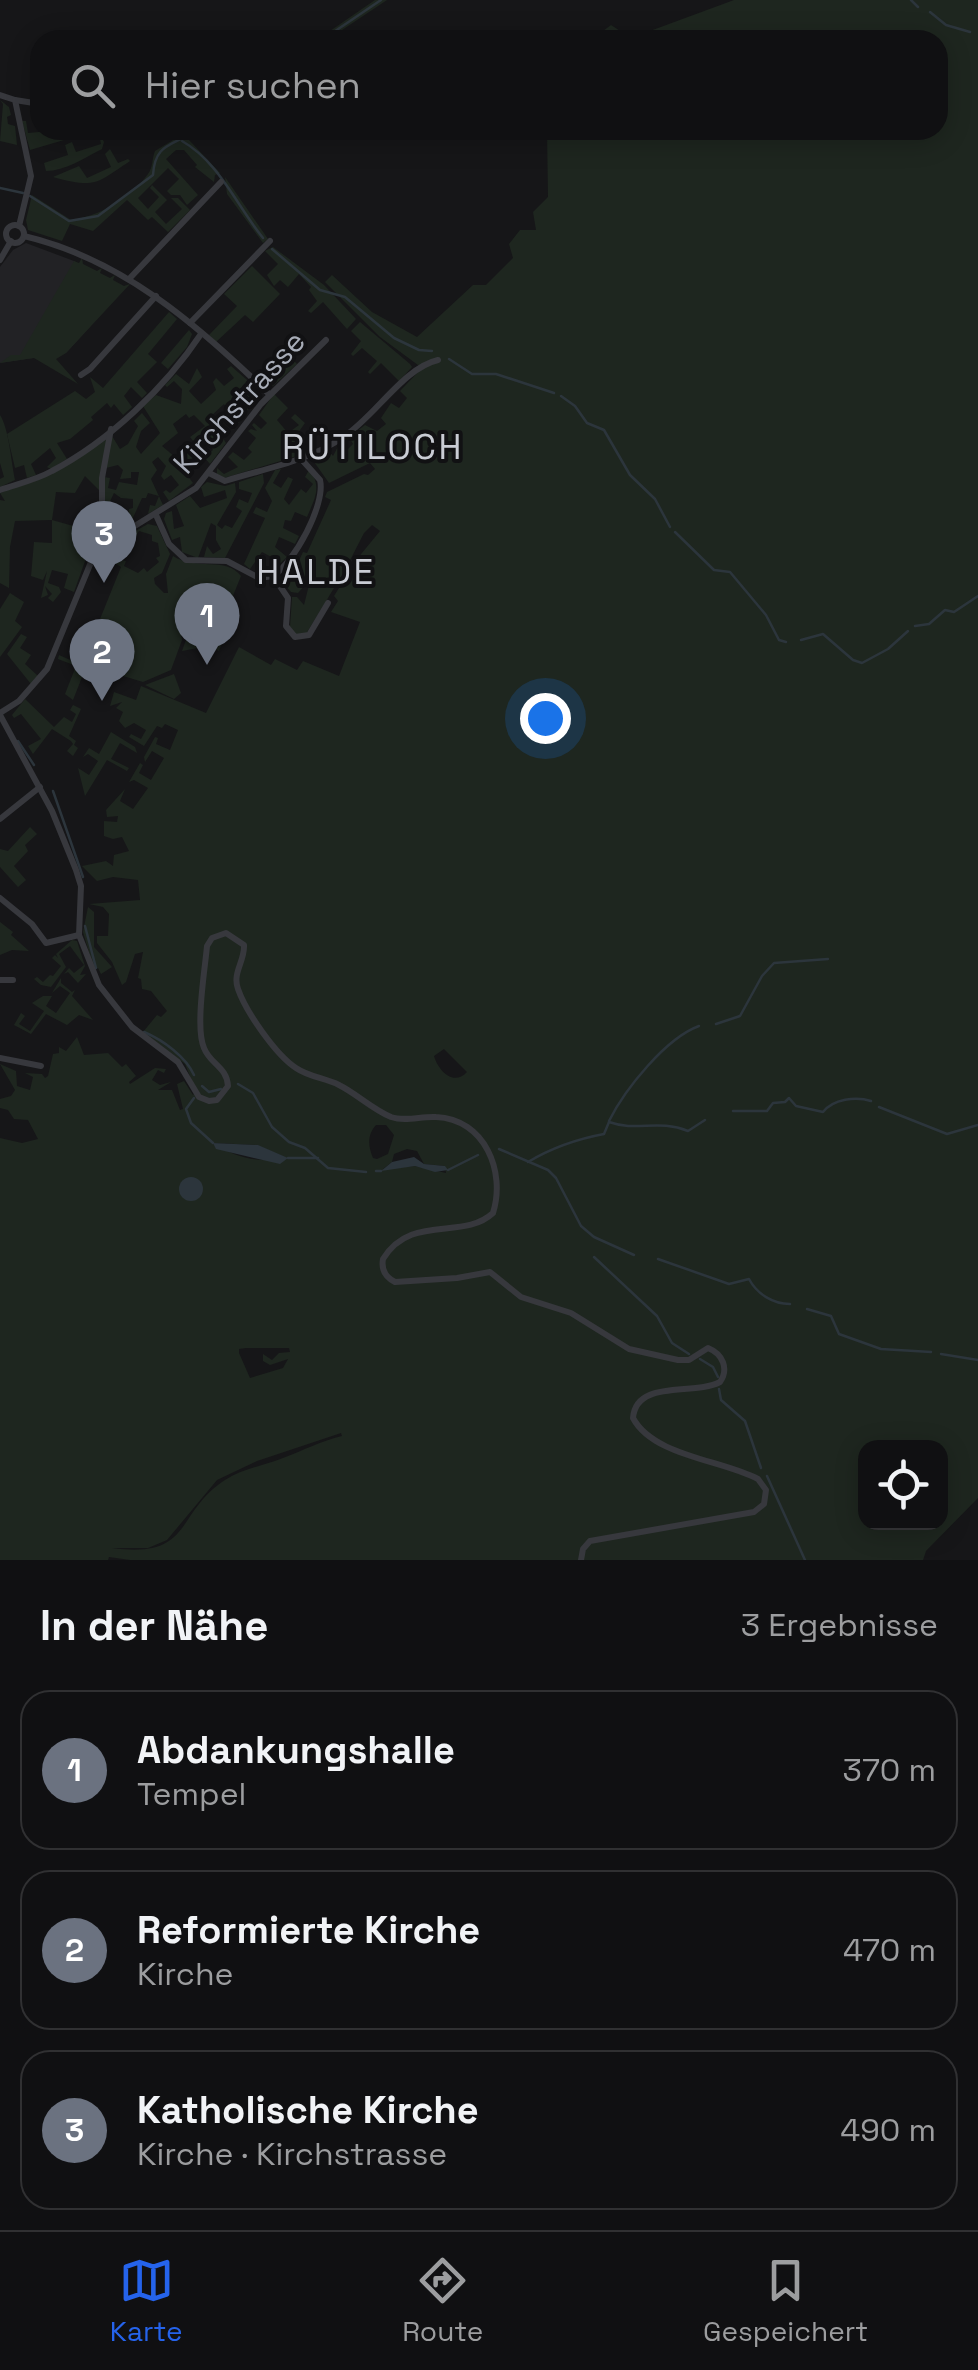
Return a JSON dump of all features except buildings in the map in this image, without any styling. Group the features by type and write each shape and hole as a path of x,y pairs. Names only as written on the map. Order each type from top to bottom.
{"street":[{"path":"0,96 30,102"},
{"path":"15,100 31,176 19,226 24,236 82,253 130,278 190,324 269,394"},
{"path":"130,278 221,182"},
{"path":"11,242 4,231 19,226"},
{"path":"11,242 19,242 24,236"},
{"path":"0,260 11,242"},
{"path":"190,324 270,242"},
{"path":"81,375 156,296"},
{"path":"0,490 49,473 111,429 170,374 201,334"},
{"name":"Kirchstrasse","path":"102,545 196,488 269,394 326,340"},
{"path":"210,474 225,481 304,461 363,424 417,367 438,360"},
{"path":"111,429 102,478 102,545 91,557 59,648 47,669 20,701 0,714 40,787 80,880 79,935 91,970 117,1012 186,1071 199,1097 213,1101 226,1093 228,1076 204,1048 201,1008 209,941 219,934 231,934 242,942 244,949 236,979 242,999 293,1066 337,1084 389,1116 450,1120 480,1136 492,1154 496,1199 492,1215 476,1224 435,1228 392,1248 383,1259 383,1270 396,1282 457,1278 486,1271 521,1297 571,1313 629,1349 678,1360 694,1358 705,1348 718,1354 725,1371 720,1382 708,1388 650,1394 637,1404 633,1418 669,1448 758,1479 766,1490 764,1504 754,1512 590,1541 584,1546 581,1560"},
{"path":"156,515 169,544 186,560 226,561 259,578 273,576 291,560 320,501 320,480 304,461"},
{"path":"273,576 288,598 286,626 294,638 309,635 328,603"},
{"path":"0,820 40,787"},
{"path":"0,898 32,924 46,943 79,935"},
{"path":"0,980 13,980"},
{"path":"0,1058 41,1066"}],"shaded area":[{"path":"375,0 387,0 342,30 332,30"},
{"path":"734,0 978,0 978,1498 948,1529 948,1440 858,1440 858,1530 947,1530 926,1551 923,1560 0,1560 0,1138 22,1143 38,1139 28,1120 14,1119 8,1110 0,1108 0,1099 11,1096 15,1090 0,1064 16,1071 17,1086 30,1090 33,1077 25,1073 48,1076 53,1054 59,1053 59,1047 66,1051 77,1037 84,1055 108,1053 122,1067 126,1064 136,1076 130,1084 155,1068 166,1069 164,1073 158,1070 152,1080 160,1085 171,1082 158,1090 172,1090 180,1110 183,1109 177,1084 184,1081 193,1095 196,1091 185,1064 143,1032 157,1015 161,1017 167,1011 151,991 142,989 138,978 143,952 135,954 122,985 112,962 97,943 97,936 108,936 109,914 103,907 89,904 140,900 138,880 113,877 97,881 82,866 106,861 113,866 114,855 129,851 122,837 104,836 104,821 117,822 118,816 107,817 106,810 125,789 120,801 133,809 148,788 134,780 129,782 140,763 143,765 139,773 151,780 164,758 152,751 145,762 144,757 155,737 156,744 170,750 178,730 165,724 162,728 157,726 144,746 129,737 131,734 141,739 146,730 134,723 125,728 119,721 123,712 116,708 122,702 110,706 114,692 136,700 141,686 206,713 239,647 271,665 275,659 297,670 303,661 339,676 360,622 331,612 338,601 334,596 380,531 372,525 364,533 306,634 295,634 290,627 292,597 304,605 309,585 298,593 291,592 279,578 291,565 296,567 303,552 307,553 331,500 325,497 327,492 375,469 370,463 329,483 312,459 328,450 333,456 340,443 348,449 353,444 349,437 365,425 377,431 386,424 381,418 391,403 399,408 407,398 400,391 422,368 380,337 325,282 332,275 372,312 417,337 473,285 486,285 513,258 509,244 520,230 536,230 533,212 548,197 547,140 948,140 948,30 653,30","holes":["444,1049 467,1072 451,1077 439,1067 434,1056","376,1125 386,1125 394,1135 388,1154 373,1158 371,1133","214,1143 257,1145 287,1158 258,1160 231,1153","407,1149 417,1151 424,1164 445,1166 446,1173 415,1166 383,1169 392,1162 394,1154","289,1348 290,1352 279,1353 272,1360 263,1354 263,1361 270,1365 288,1359 283,1368 250,1378 239,1353 239,1349","341,1433 342,1436 225,1480 197,1506 170,1540 157,1547 138,1550 112,1548 148,1548 167,1540 217,1480 257,1461"]},
{"path":"0,100 9,107 8,124 15,126 17,145 0,141"},
{"path":"22,121 26,121 30,140 64,140 30,150"},
{"path":"103,140 102,149 67,166 46,171 44,163 68,155 65,145 72,142 76,152"},
{"path":"173,140 189,140 220,173 215,175 214,182 195,167 184,150 176,150 166,159 198,195 187,205 180,195 171,195 167,191 179,179 168,168 138,198 148,209 159,197 150,188 152,185 167,200 155,212 166,224 182,209 171,198 178,198 190,210 168,232 127,200 93,231 70,224 62,241 28,230 26,220 32,195 71,220 92,215 124,198 141,182 150,172 155,151"},
{"path":"110,149 118,163 130,161 102,179 79,183 53,177 79,166 87,178 111,167 105,154"},
{"path":"225,177 268,239 263,243 227,194"},
{"path":"26,243 74,261 118,286 105,310 66,353 0,363 0,267 13,250"},
{"path":"273,247 324,285 356,319 347,329 323,302 311,313 308,311 317,301 299,274 288,287 280,280 274,286 267,275 278,264 265,251"},
{"path":"82,258 83,264 97,271 102,268 100,273 110,278 115,275 113,280 124,286 130,284 56,359 78,384 34,358 0,363 11,355 20,355 74,261 79,263"},
{"path":"252,266 280,294 253,322 245,315 216,342 209,335 237,306 224,294"},
{"path":"169,312 177,319 148,354 157,362 137,382 147,393 142,398 131,387 124,396 132,407 123,415 114,404 111,408 107,403 70,439 57,443 67,459 51,469 47,467 56,458 50,448 31,464 36,475 27,478 24,465 15,468 7,434 75,391 86,399 95,392 90,377 103,388"},
{"path":"360,322 412,367 399,381 381,363 370,374 377,361 362,348 351,354 361,341 351,331"},
{"path":"189,330 192,334 187,347 168,369 161,363"},
{"path":"284,351 297,364 273,386 266,387 256,379"},
{"path":"231,366 254,386 258,396 233,430 227,423 233,418 224,404 210,417 226,443 210,464 204,457 213,450 214,443 206,433 194,442 190,437 205,426 194,415 189,418 186,414 173,424 178,433 162,446 175,457 186,447 194,457 181,467 193,483 169,501 163,492 170,493 179,485 171,475 164,480 161,476 166,466 158,457 152,462 157,470 151,479 159,496 148,493 142,498 131,522 129,509 133,508 133,499 114,493 105,512 104,477 110,478 108,488 116,490 119,482 137,485 139,472 120,479 123,470 118,465 106,468 112,436 120,449 128,444 138,426 134,421 142,413 150,423 141,431 136,447 141,454 160,433 143,406 156,395 181,404 182,389 174,381 165,385 176,374 189,384 197,368 202,377 189,391 201,404 216,390 216,378 224,386 234,378 227,369"},
{"path":"274,394 288,408 277,420 288,433 299,425 291,418 295,414 305,423 293,440 307,453 224,478 217,474 217,468 224,474 238,467 228,457 233,452 244,460 252,452 248,448 256,438 248,431 257,431 254,423 261,429 267,423 259,415"},
{"path":"0,415 15,480 0,487 4,477 0,463"},
{"path":"107,437 99,490 85,476 75,493 56,492 52,520 15,521 9,588 0,583 0,500 5,501 0,493 51,474"},
{"path":"281,469 273,483 281,488 288,477 293,479 284,499 289,505 301,489 306,493 313,484 305,477 309,470 316,482 314,499 307,517 295,512 291,521 285,520 283,528 299,536 295,544 279,537 275,547 287,557 270,573 277,560 262,552 250,569 244,564 265,518 253,513 256,507 267,512 272,501 265,488 275,470"},
{"path":"263,474 264,483 225,558 204,557 207,546 213,554 221,549 216,526 211,523 198,558 182,552 180,537 172,540 164,519 166,513 172,511 174,529 184,526 176,505 190,496 200,508 227,498 225,490 204,497 201,487 207,482 225,486 235,483 236,492 217,525 232,528 242,511 236,507 239,499 248,503 252,493 239,489 239,482"},
{"path":"159,496 163,505 148,514 150,505 155,506"},
{"path":"52,520 94,536 74,592 64,588 68,574 52,570 48,583 61,592 53,602 45,586 48,595 41,598 47,571 43,580 31,576 34,542 52,543"},
{"path":"148,524 157,526 170,554 162,573 154,578 164,593 168,593 166,574 173,556 191,563 227,567 241,576 222,623 204,634 198,648 182,651 187,637 183,626 180,627 182,640 171,670 143,682 123,676 119,670 113,672 120,640 96,629 121,567 108,559 98,559 106,548 125,537 128,543 120,548 121,560 126,561 124,566 138,573 144,568 147,572 159,562 158,543 152,541 152,535 139,531 134,539 130,534"},
{"path":"10,593 24,602 15,621 22,627 0,657 0,609"},
{"path":"222,628 225,635 219,651 213,648 211,652 200,652 206,634"},
{"path":"21,634 27,637 20,648 31,655 25,664 38,676 31,684 7,654"},
{"path":"59,655 86,667 73,700 65,694 76,666 58,659"},
{"path":"174,674 181,693 174,699 145,685"},
{"path":"25,699 54,727 64,717 72,722 76,714 70,710 73,705 81,709 69,736 78,748 73,756 67,751 71,741 52,729 33,754 28,746 41,739 21,714 14,718 12,715"},
{"path":"111,732 135,747 137,753 120,743 111,759 129,768 127,771 107,760 85,796 78,768 89,775 98,761 88,754 83,757 89,748 99,754"},
{"path":"30,827 37,834 25,845 28,851 14,866 26,880 18,887 0,867 0,849 8,851"},
{"path":"88,907 94,912 94,947 112,967 101,974 98,968 94,969 83,932"},
{"path":"0,922 29,951 12,950 0,955"},
{"path":"72,940 77,941 85,966 80,975 86,974 78,983 68,972 64,974 69,968 74,973 84,965 70,946 59,954 66,967 51,987 41,985 34,979 43,982 53,976 61,966 52,958 58,958 56,954"},
{"path":"61,978 61,983 72,992 75,990 72,996 93,1020 79,1015 67,1025 46,1014 31,1034 14,1025 21,1013 25,1016 19,1024 30,1031 44,1011 32,1003 43,996 52,996 46,1006 56,1013 70,993 60,986 52,993"},
{"path":"213,1143 258,1145 288,1158 280,1164 216,1149"},
{"path":"414,1157 448,1170 435,1172 415,1166 381,1171 392,1162"},
{"path":"191,1177 203,1189 191,1201 179,1189"}],"waterway":[{"path":"337,30 381,0"},
{"path":"911,0 918,7"},
{"path":"930,12 946,25 970,32"},
{"path":"30,196 69,221 98,216 153,175 157,156 178,140"},
{"path":"182,141 217,172 263,238"},
{"path":"0,188 23,193"},
{"path":"272,249 320,290 345,297 394,338 419,350 432,351"},
{"path":"449,359 472,374 496,374 554,393"},
{"path":"561,396 575,406 587,423 604,430 630,475 655,499 670,527"},
{"path":"675,532 714,570 730,572 766,615 779,640 786,642"},
{"path":"915,626 929,624 945,610 954,612 978,596"},
{"path":"801,640 823,634 862,663 888,649 908,631"},
{"path":"18,741 34,765"},
{"path":"53,791 83,877"},
{"path":"85,926 96,968"},
{"path":"716,1024 740,1016 762,976 774,963 828,959"},
{"path":"609,1121 648,1066 673,1041 699,1026"},
{"path":"144,1032 173,1050 194,1075"},
{"path":"238,1084 253,1093 272,1127 289,1142 305,1148 328,1168 366,1172"},
{"path":"202,1086 209,1092 221,1089"},
{"path":"194,1098 186,1109 191,1123 213,1143"},
{"path":"733,1111 767,1111 773,1103 789,1098 796,1106 823,1112 845,1100 871,1101"},
{"path":"879,1107 947,1134 978,1125"},
{"path":"528,1162 565,1144 604,1134 609,1122 688,1131 705,1120"},
{"path":"499,1149 548,1170 581,1226 594,1237 634,1255"},
{"path":"448,1170 478,1155"},
{"path":"288,1158 318,1158"},
{"path":"376,1171 381,1171"},
{"path":"594,1257 657,1316 672,1343 689,1354"},
{"path":"658,1259 729,1284 749,1279 766,1297 790,1304"},
{"path":"807,1309 831,1316 839,1334 881,1349 931,1352"},
{"path":"941,1354 978,1360"},
{"path":"700,1359 713,1367 718,1377"},
{"path":"719,1389 721,1400 745,1421 761,1468"},
{"path":"767,1476 805,1560"}],"place":[{"name":"Katholische Kirche","path":"104,583"},
{"name":"Abdankungshalle","path":"207,665"},
{"name":"Reformierte Kirche","path":"102,701"}],"district":[{"name":"RÜTILOCH","path":"373,447"},
{"name":"HALDE","path":"316,572"}]}
